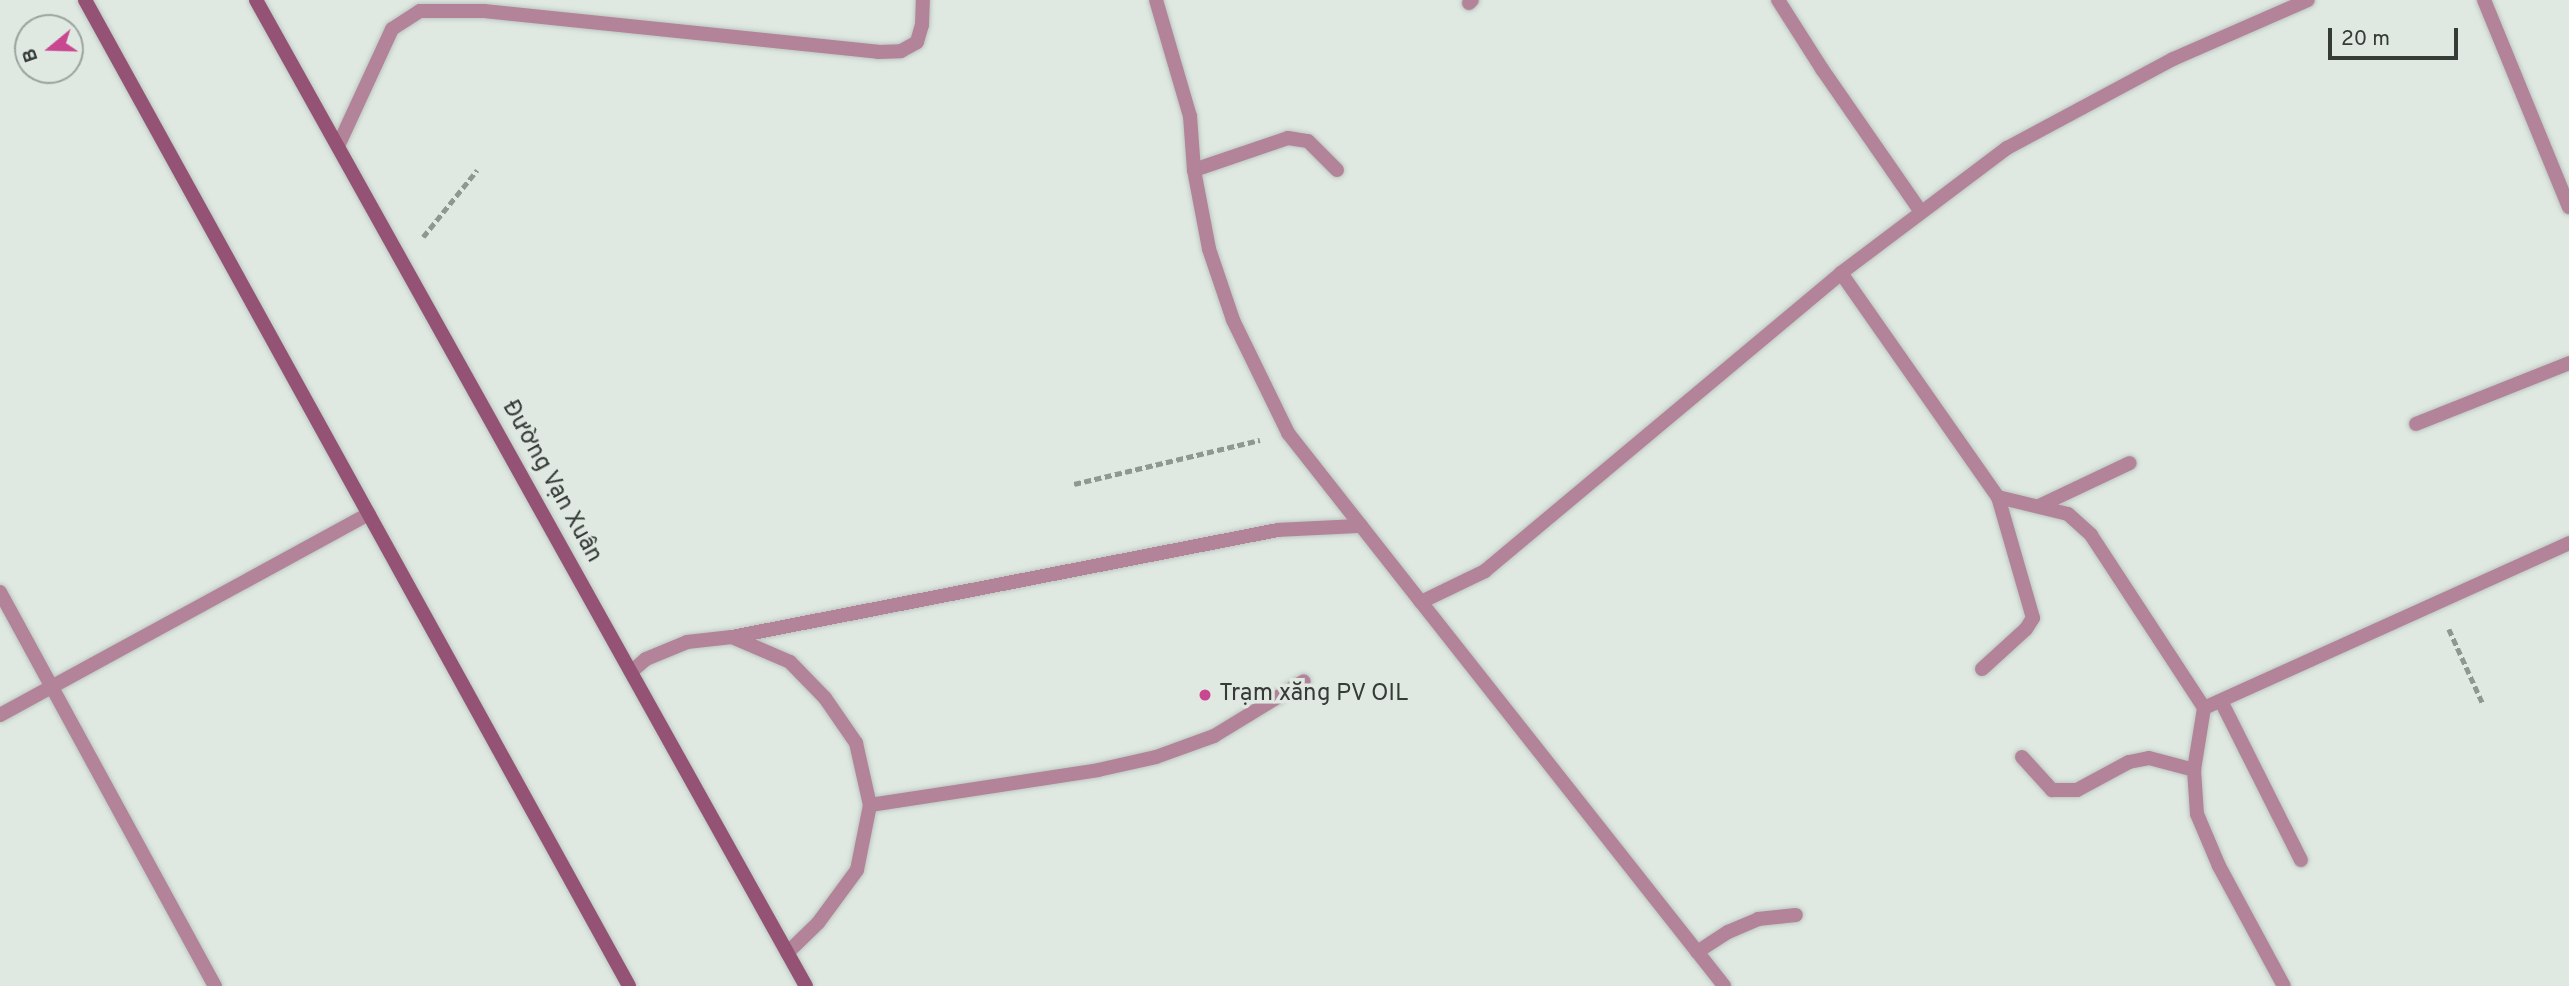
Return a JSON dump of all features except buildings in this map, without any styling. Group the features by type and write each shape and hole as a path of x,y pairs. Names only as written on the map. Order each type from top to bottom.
{"main road":[{"path":"85,0 629,986"},
{"name":"Đường Vạn Xuân","path":"256,0 806,986"}],"street":[{"path":"338,146 392,29 420,11 484,11 878,52 901,51 917,42 922,25 923,0"},
{"path":"1156,0 1190,116 1194,170 1209,249 1233,320 1288,433 1724,986"},
{"path":"1778,0 1822,69 1921,212"},
{"path":"1421,602 1485,571 1841,273 2007,148 2173,59 2308,0"},
{"path":"2484,0 2569,207"},
{"path":"1194,170 1288,138 1308,141 1337,170"},
{"path":"1841,273 1998,497 2032,618 2026,629 1982,669"},
{"path":"2416,424 2569,363"},
{"path":"2041,505 2130,463"},
{"path":"1998,497 2041,505 2068,514 2091,535 2204,708 2194,770 2197,814 2214,856 2284,986"},
{"path":"0,715 369,514"},
{"path":"631,672 646,659 687,642 732,637 1278,530 1361,526"},
{"path":"2204,708 2569,543"},
{"path":"0,592 215,986"},
{"path":"732,637 790,662 825,698 856,743 870,805 857,870 818,923 788,953"},
{"path":"870,805 1098,770 1156,757 1214,736 1304,681"},
{"path":"2221,701 2301,860"},
{"path":"2022,757 2052,790 2077,790 2129,762 2149,758 2194,770"},
{"path":"1697,952 1728,932 1758,919 1796,915"}],"path":[{"path":"402,262 477,170"},
{"path":"1074,484 1288,433"},
{"path":"2438,602 2483,704"}],"place":[{"name":"Trạm xăng PV OIL","path":"1205,695"}]}
